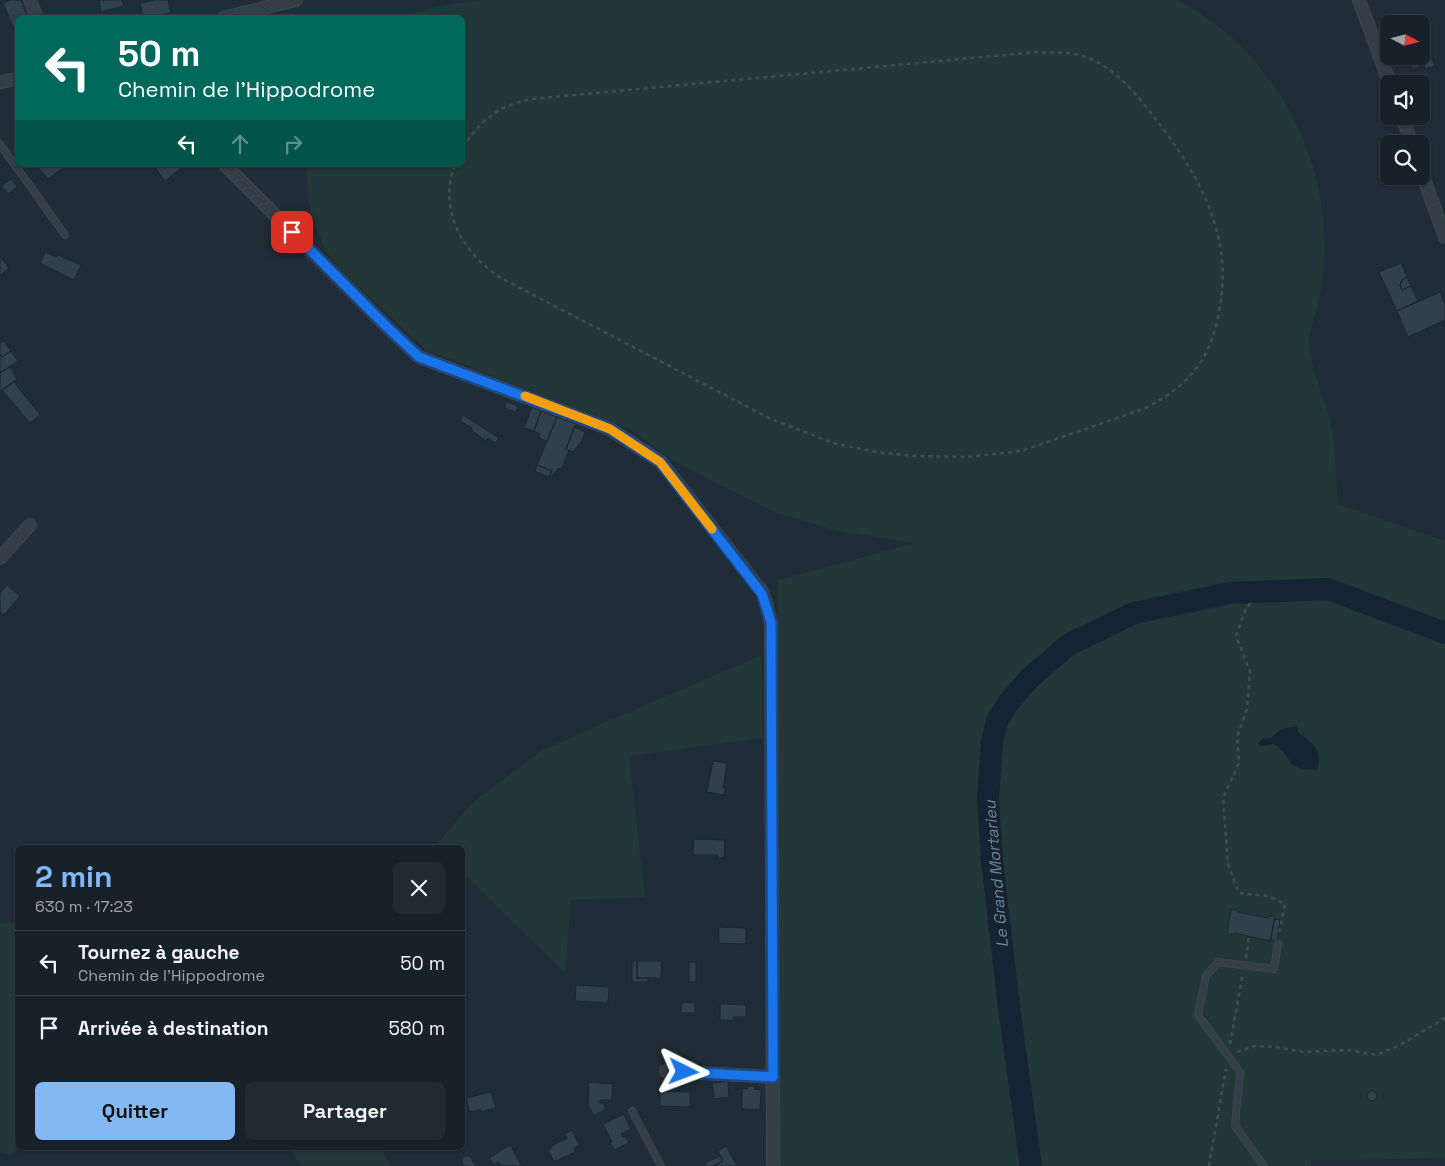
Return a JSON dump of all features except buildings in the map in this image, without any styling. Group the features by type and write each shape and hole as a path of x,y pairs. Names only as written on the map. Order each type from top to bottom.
{"street":[{"path":"30,0 36,15"},
{"path":"235,15 296,0"},
{"path":"1359,0 1387,75"},
{"path":"0,82 15,80"},
{"path":"227,167 419,357 610,429 660,462 762,594 771,622 772,1166"},
{"path":"1426,185 1445,237"},
{"path":"0,558 30,525"},
{"path":"666,1071 773,1077"}],"lane":[{"path":"0,144 15,165"},
{"path":"16,167 65,235"},
{"path":"1264,1166 1235,1126 1240,1072 1198,1015 1206,976 1218,962 1274,969 1278,944"},
{"path":"632,1111 661,1166"}],"path":[{"path":"454,167 449,193 451,214 456,229 469,250 490,271 769,418 826,440 876,452 967,458 1020,451 1146,408 1165,398 1191,375 1201,363 1215,333 1223,298 1223,258 1218,230 1199,185 1170,137 1146,106 1112,72 1081,56 1036,52 530,99 513,103 496,111 483,122 465,144"},
{"path":"1250,603 1236,636 1250,672 1247,709 1237,737 1239,763 1223,798 1224,828 1228,864 1239,893 1268,896 1284,904 1278,944"},
{"path":"1228,1056 1255,1046 1276,1047 1303,1052 1348,1050 1376,1055 1400,1046 1445,1018"}],"green space":[{"path":"487,0 1177,0 1211,21 1241,47 1268,77 1289,110 1306,146 1317,183 1324,223 1323,275 1309,344 1333,435 1338,504 1445,541 1445,1158 1311,1161 1311,1166 779,1166 778,580 915,543 837,531 774,512 668,457 628,428 426,350 339,268 325,250 312,216 308,199 306,167 465,167 465,15 410,15 435,7"},
{"path":"761,655 763,738 629,756 645,897 571,900 565,973 465,875 465,845 436,845 472,803 542,750"},
{"path":"15,921 15,1150 17,1150 10,1155 0,1152 0,924"},
{"path":"290,1150 382,1150 391,1166 301,1166"}],"water":[{"path":"1297,726 1298,732 1312,743 1317,752 1319,763 1317,769 1300,769 1274,744 1260,746 1258,744 1262,739 1271,738 1281,729"}],"waterway":[{"name":"Le Grand Mortarieu","path":"1031,1166 1010,1015 992,861 988,798 992,741 998,719 1009,702 1030,678 1068,645 1134,613 1230,593 1328,589 1445,633"}],"slow traffic":[{"path":"525,396 610,429 660,462 712,529"}],"route":[{"path":"292,232 419,357 610,429 660,462 762,594 771,622 773,1077 684,1072"}]}
